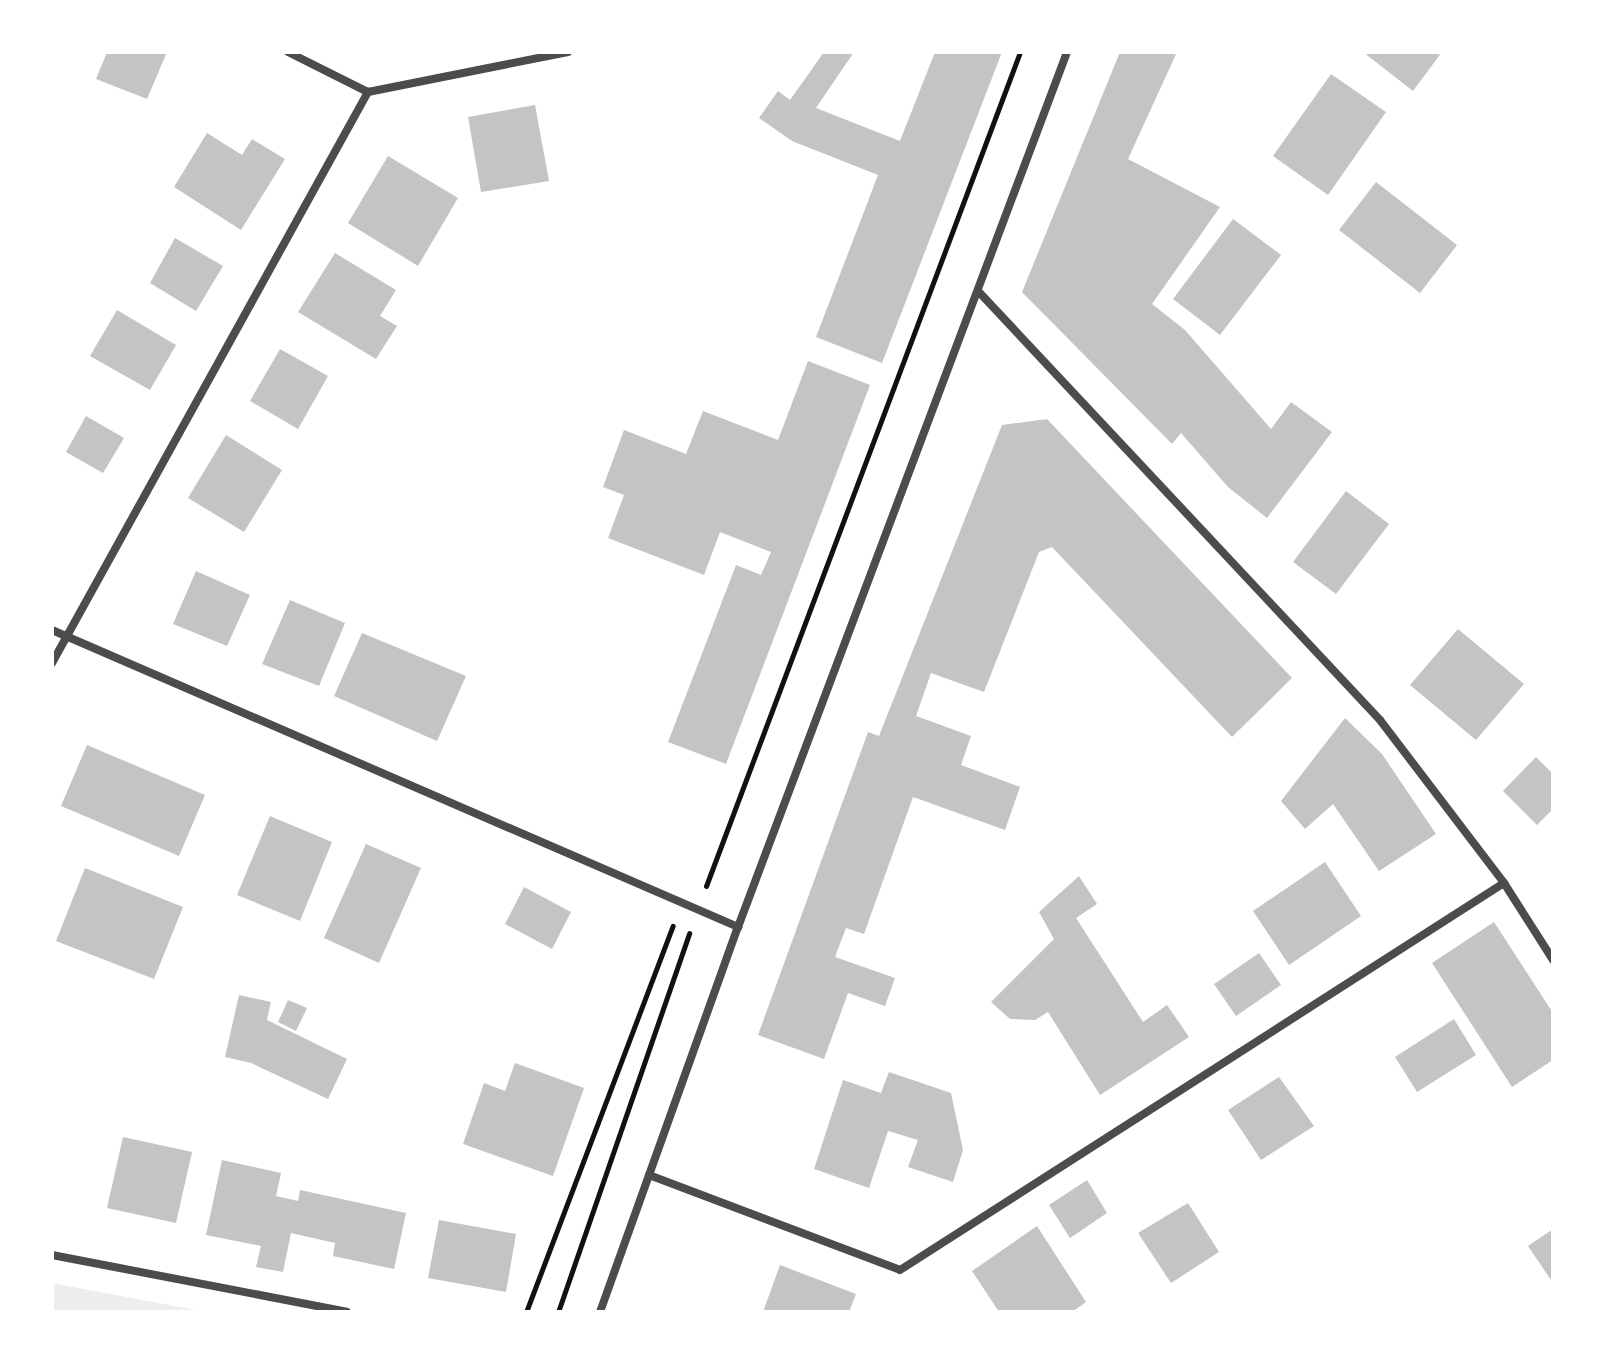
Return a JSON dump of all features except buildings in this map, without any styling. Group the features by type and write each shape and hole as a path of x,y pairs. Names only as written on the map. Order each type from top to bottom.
{"street":[{"path":"288,52 368,92 568,52"},
{"path":"600,1312 738,927 1067,52"},
{"path":"52,663 63,635 368,92"},
{"path":"978,291 1380,720 1504,883 1553,960"},
{"path":"52,630 738,927"},
{"path":"649,1175 900,1270 1504,883"},
{"path":"52,1255 347,1312"}],"path":[{"path":"558,1312 697,909 1020,52"},
{"path":"526,1312 669,928 697,909"}],"shaded area":[{"path":"52,1283 206,1312 52,1312"}]}
